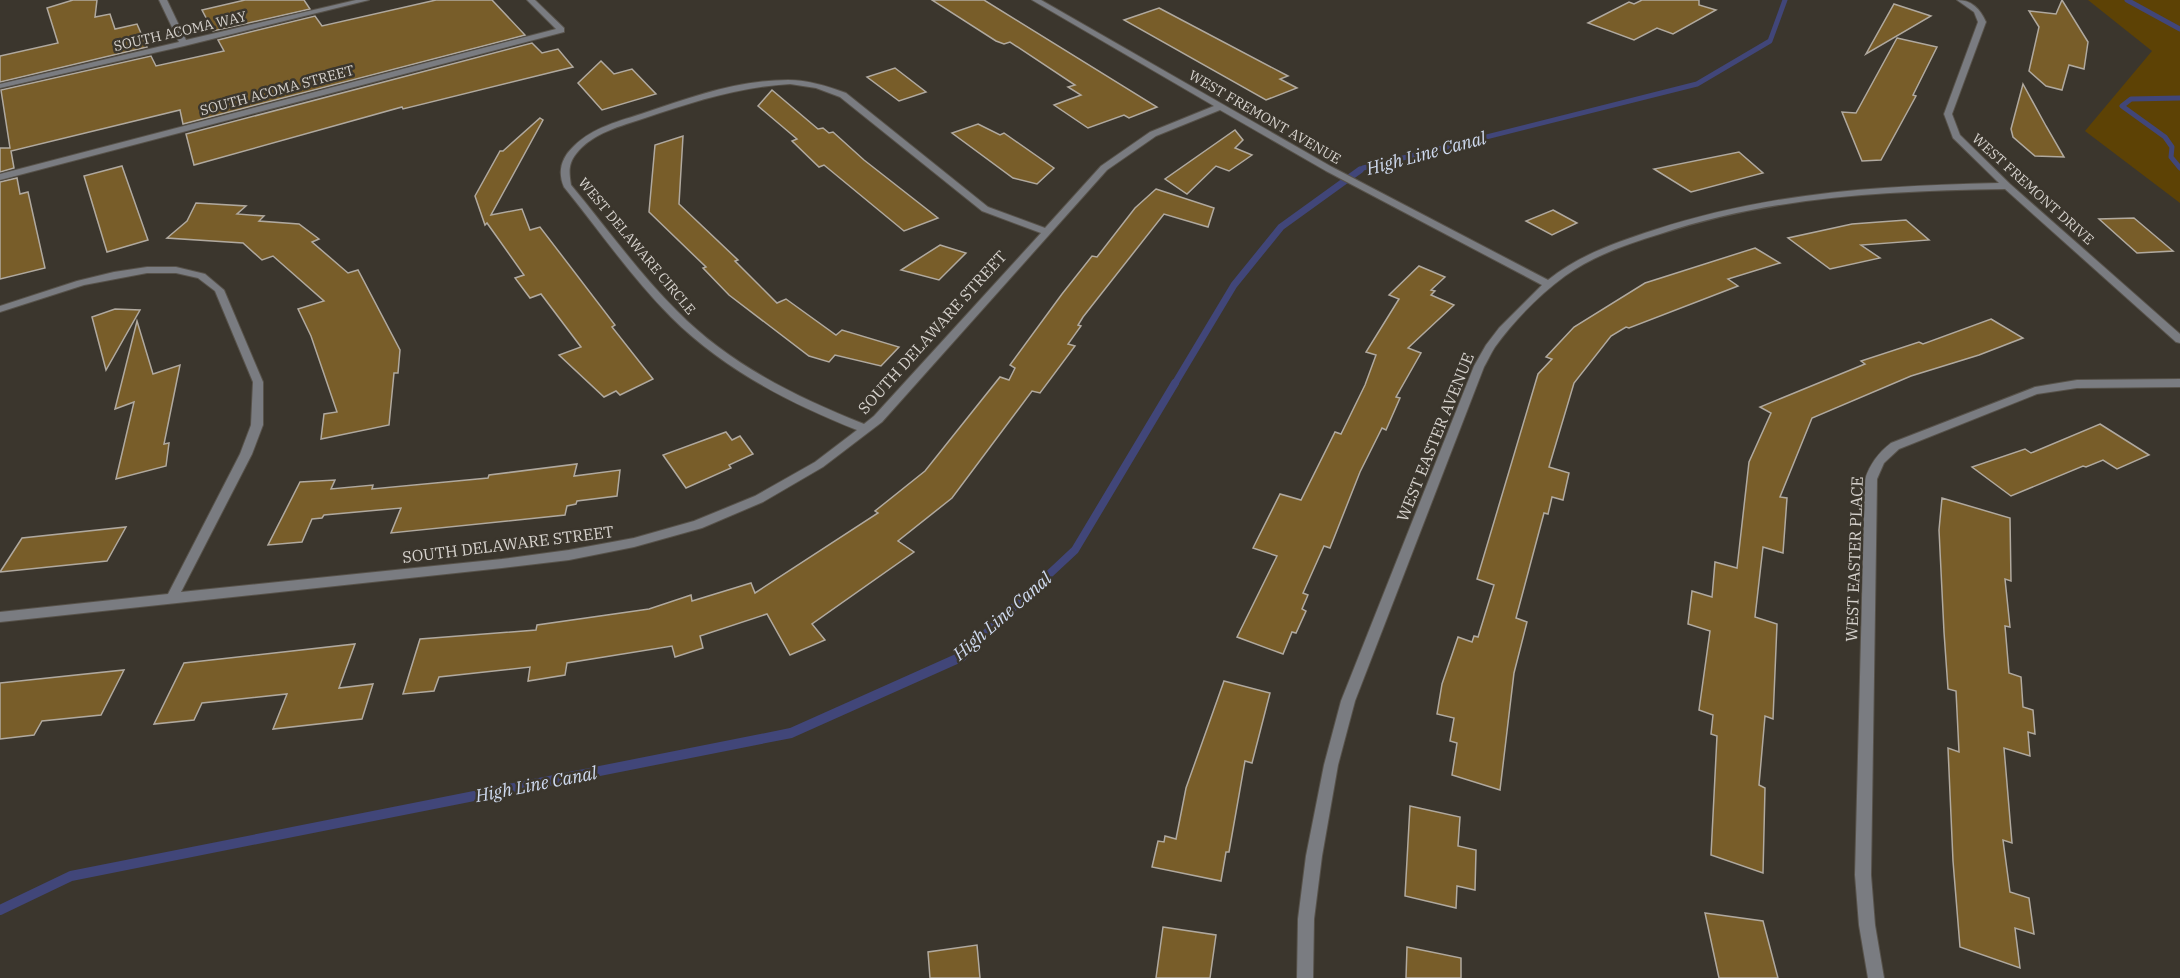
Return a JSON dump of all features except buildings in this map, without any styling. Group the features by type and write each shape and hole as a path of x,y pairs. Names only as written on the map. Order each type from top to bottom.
{"street":[{"path":"163,0 184,44"},
{"name":"SOUTH ACOMA WAY","path":"0,86 365,0"},
{"name":"SOUTH ACOMA STREET","path":"0,177 561,30 531,0"},
{"name":"WEST FREMONT AVENUE","path":"1036,0 1329,169 1548,284"},
{"name":"WEST FREMONT DRIVE","path":"1961,0 1977,11 1982,22 1948,114 1956,136 2007,186 2180,340"},
{"name":"WEST DELAWARE CIRCLE","path":"867,429 784,393 743,369 697,336 674,314 567,184 563,175 565,162 573,152 598,132 615,125 744,86 786,82 815,84 843,95 985,208 1045,231"},
{"name":"SOUTH DELAWARE STREET","path":"0,617 587,554 645,542 686,530 744,508 786,487 837,454 867,429 1104,168 1122,153 1153,134 1220,107"},
{"name":"WEST EASTER AVENUE","path":"1305,978 1306,919 1314,856 1331,765 1348,701 1479,366 1489,348 1509,324 1548,284 1576,264 1617,244 1724,211 1765,202 1883,188 2007,186"},
{"path":"0,309 107,277 140,271 178,270 197,274 214,283 219,290 258,382 257,424 246,454 172,598"},
{"name":"WEST EASTER PLACE","path":"1876,978 1867,925 1863,875 1871,478 1875,465 1884,453 1895,446 2035,391 2078,384 2180,382"}],"shaded area":[{"path":"2088,0 2180,0 2180,203 2085,131 2152,51"}],"waterway":[{"name":"High Line Canal","path":"1358,172 1363,168 1697,84 1770,41 1785,0"},
{"path":"2127,0 2180,29"},
{"path":"2180,98 2131,99 2122,106 2165,137 2172,147 2171,157 2180,168"},
{"name":"High Line Canal","path":"1174,385 1234,285 1281,227 1360,170"},
{"name":"High Line Canal","path":"969,649 1075,550 1175,383"},
{"name":"High Line Canal","path":"0,910 71,876 791,733 961,657 971,648"}]}
